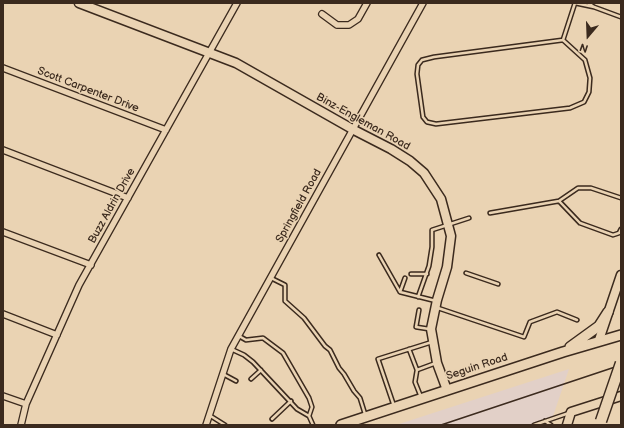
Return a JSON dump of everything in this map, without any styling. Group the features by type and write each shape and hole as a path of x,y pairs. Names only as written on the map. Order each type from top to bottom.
{"highway":[{"path":"601,421 621,363"}],"main road":[{"path":"563,352 599,326 608,312"},
{"name":"Seguin Road","path":"341,425 599,340 621,335"}],"street":[{"name":"Binz-Engleman Road","path":"79,3 236,63 354,130 400,154 424,173 441,199 449,224 451,236 449,255 431,329 437,363 448,390"},
{"name":"Buzz Aldrin Drive","path":"21,425 26,404 72,300 237,3"},
{"path":"322,14 333,23 343,26 348,25 358,20 367,3"},
{"name":"Springfield Road","path":"206,425 231,350 423,3"},
{"name":"Scott Carpenter Drive","path":"3,68 166,130"},
{"path":"3,150 128,198"},
{"path":"3,232 91,265"},
{"path":"599,340 621,275"},
{"path":"3,314 57,335"},
{"path":"3,396 26,404"},
{"path":"567,425 571,412 621,396"}],"lane":[{"path":"563,40 575,3 594,7 621,17"},
{"path":"588,3 594,7"},
{"path":"563,40 585,60 590,78 589,92 584,102 570,108 436,124 427,122 423,117 417,74 418,65 422,60 434,57 563,40"},
{"path":"490,213 559,201 578,188 591,188 621,198"},
{"path":"559,201 580,224 613,235 619,233 621,228"},
{"path":"418,296 426,274 432,248 432,230 469,218"},
{"path":"379,255 400,292 418,296 524,337 530,322 557,312 577,320"},
{"path":"466,273 498,284"},
{"path":"411,274 426,274"},
{"path":"271,278 285,285 285,301 304,318 325,346 330,350 338,368 344,374 354,392 360,398 366,417"},
{"path":"400,292 404,278"},
{"path":"419,310 416,327 431,329"},
{"path":"239,336 246,340 263,338 283,353 309,398 312,407 309,416"},
{"path":"394,407 378,359 432,341"},
{"path":"410,349 417,370 415,382 421,398"},
{"path":"231,350 244,355 261,370 297,408 309,416 313,425"},
{"path":"417,370 437,363"},
{"path":"251,379 261,370"},
{"path":"223,374 236,381"},
{"path":"272,419 291,401"},
{"path":"534,425 571,412"},
{"path":"209,415 225,425"},
{"path":"545,421 551,425"}],"shaded area":[{"path":"569,369 550,425 396,425"}],"railway":[{"path":"441,425 621,365"}]}
